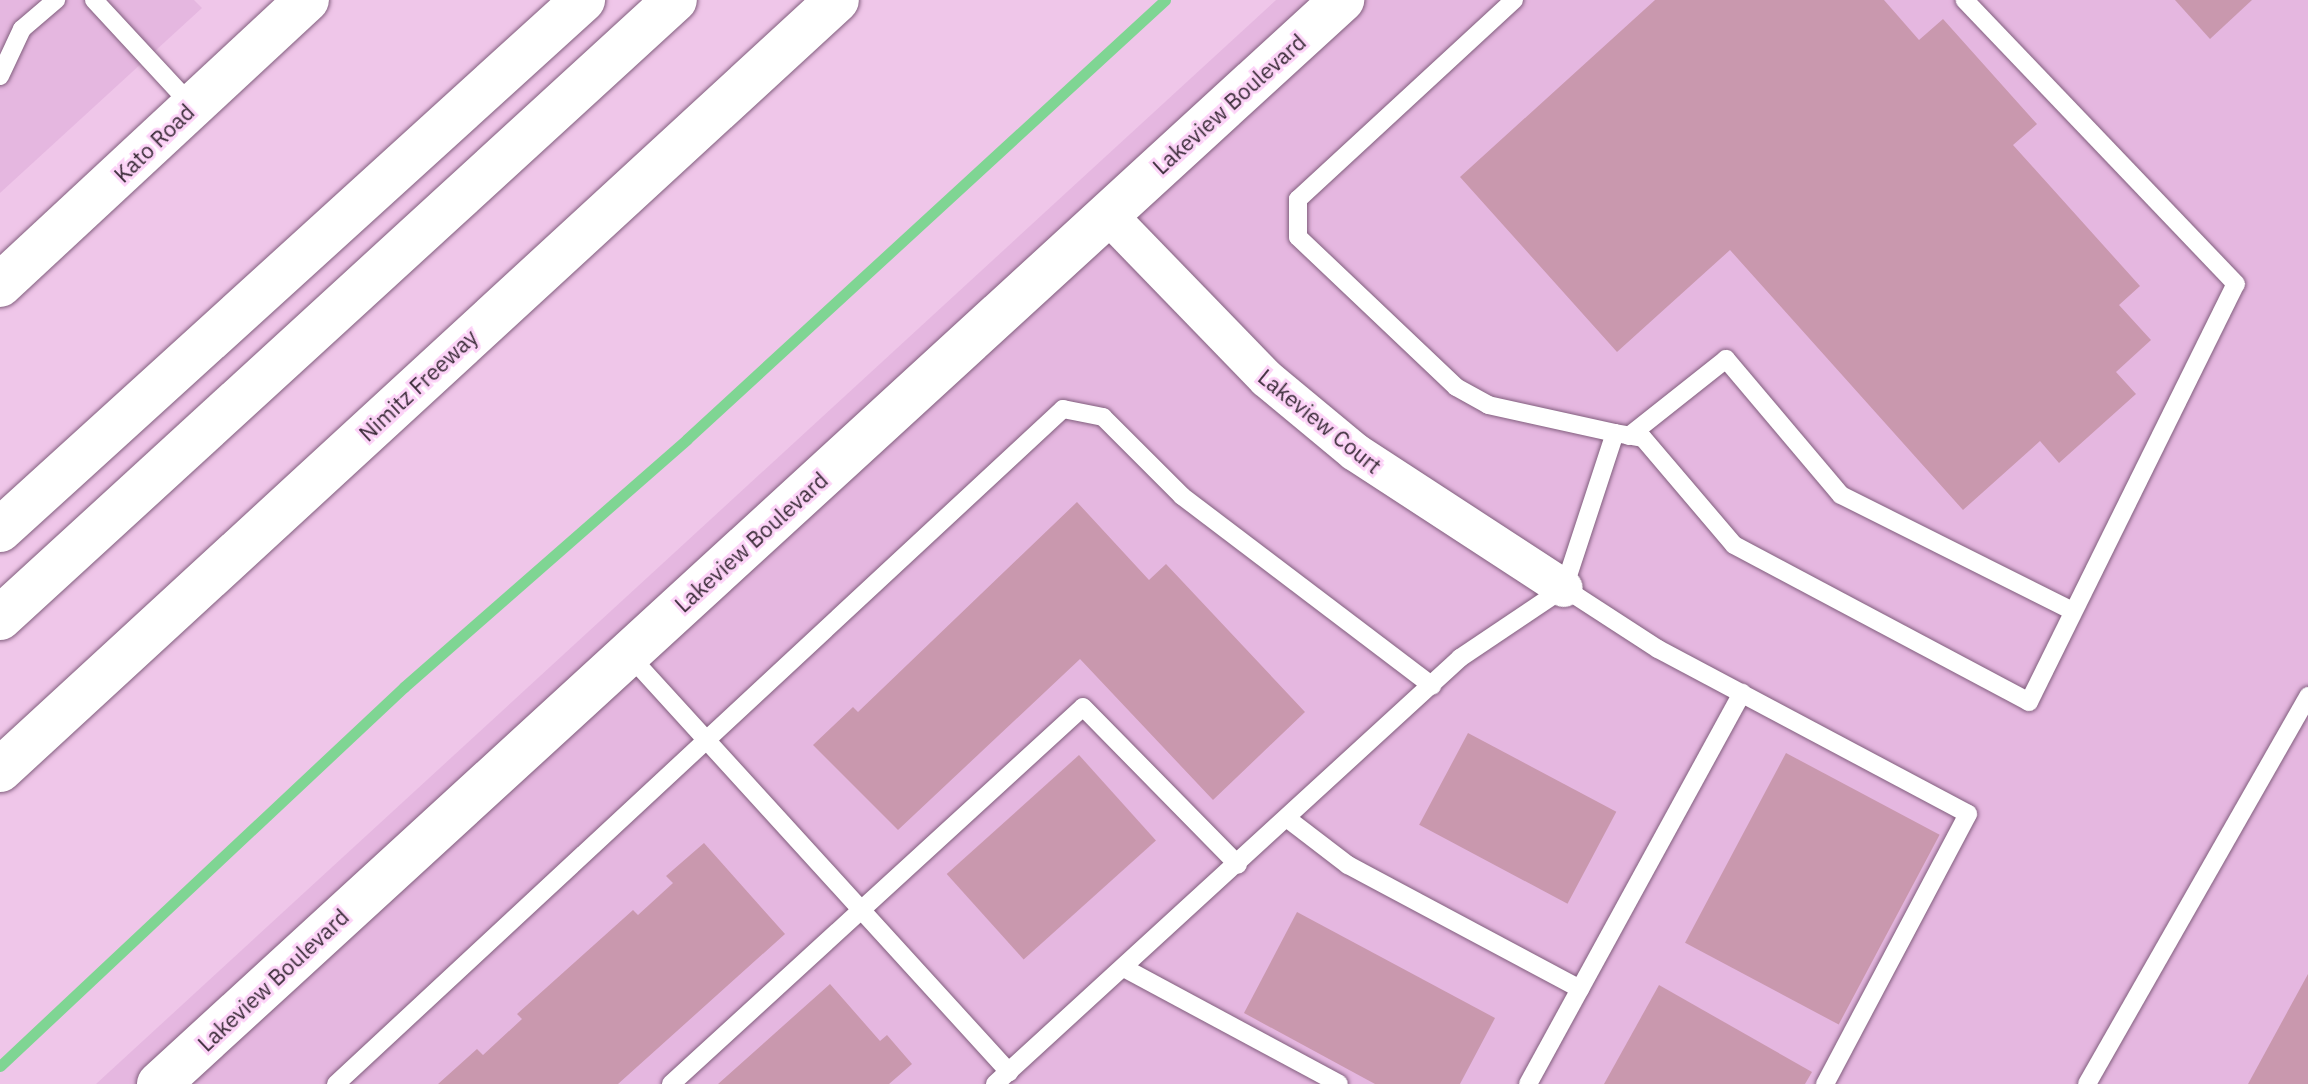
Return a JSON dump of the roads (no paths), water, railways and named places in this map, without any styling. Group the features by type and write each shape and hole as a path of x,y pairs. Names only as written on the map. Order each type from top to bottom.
{"main road":[{"name":"Kato Road","path":"0,285 307,0"},
{"path":"0,530 583,0"},
{"path":"0,618 675,0"},
{"name":"Nimitz Freeway","path":"0,770 837,0"},
{"name":"Lakeview Boulevard","path":"159,1084 1342,0"}],"street":[{"name":"Lakeview Court","path":"1108,215 1267,379 1355,452 1564,588"}],"lane":[{"path":"0,76 22,29 56,0"},
{"path":"94,0 192,106"},
{"path":"1514,0 1298,199 1298,237 1456,387 1488,405 1643,438 1734,545 2029,702 2236,284 1965,0"},
{"path":"628,654 861,910 1002,1078 1238,865 1460,658 1564,588 1622,434 1726,359 1841,495 2073,611"},
{"path":"336,1084 1063,409 1103,417 1182,496 1432,686"},
{"path":"1564,588 1742,693 1968,814 1825,1084"},
{"path":"1528,1084 1742,693"},
{"path":"2087,1084 2308,696"},
{"path":"671,1084 1083,707 1238,865"},
{"path":"1288,819 1348,865 1580,989"},
{"path":"1124,968 1339,1084"}],"waterway":[{"path":"0,1066 404,687 687,439 1165,0"}]}
